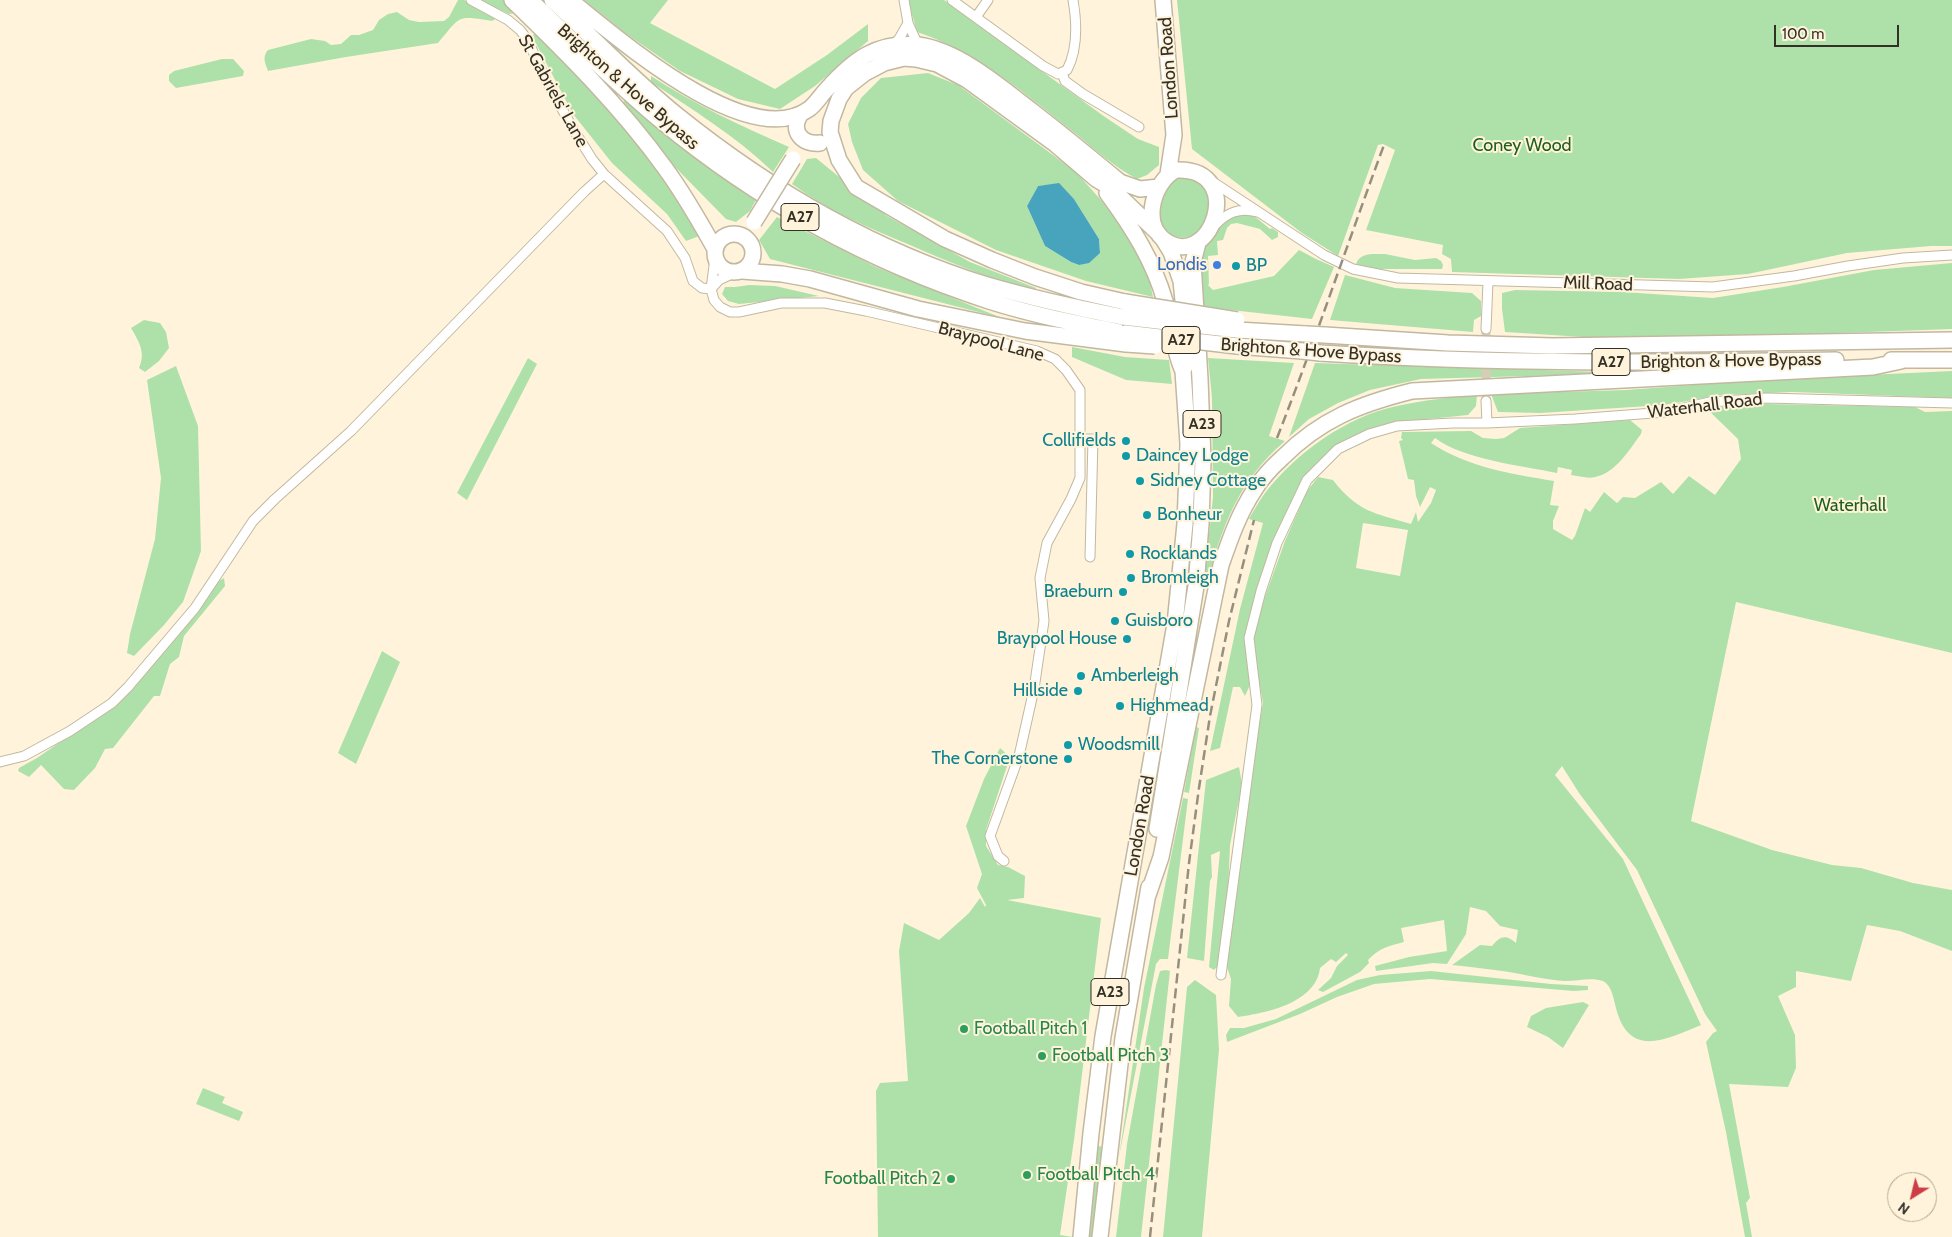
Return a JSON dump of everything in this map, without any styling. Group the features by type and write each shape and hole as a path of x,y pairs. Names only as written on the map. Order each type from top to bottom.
{"highway":[{"path":"512,0 594,83 644,141 684,196 722,268 738,272 750,264 753,252 743,238 725,236 720,240 715,254"},
{"name":"Brighton & Hove Bypass","path":"530,0 660,120 735,177 810,223 893,266 990,302 1126,338 1184,348 1237,346 1410,359 1625,363 1874,359 1901,361 1952,360"},
{"name":"Brighton & Hove Bypass","path":"552,0 642,85 676,114 750,170 825,215 892,249 985,284 1034,298 1283,332 1448,343 1553,346 1952,340"},
{"path":"570,0 654,65 717,103 755,118 771,119 802,117 815,108 825,112 827,132"},
{"name":"London Road","path":"1163,0 1174,136 1168,174"},
{"path":"1159,187 1140,189 1120,182 1000,87 957,59 931,47 918,45 892,45 868,53 845,69 802,117 798,135 805,142 827,132 839,99 846,88 875,67 895,60 916,59 937,64 967,80 1002,104 1055,144 1096,179 1111,188 1161,236 1179,246 1198,243 1212,227 1216,203 1214,192 1208,179 1194,170 1176,170 1168,174 1155,196 1153,220 1161,236"},
{"name":"A27","path":"856,80 840,119 840,139 843,151 854,174 874,197"},
{"name":"A27","path":"793,159 802,117"},
{"name":"A27","path":"743,238 746,229 754,222 793,159 827,132 839,160 856,187 945,239 992,260 1081,292 1124,310"},
{"name":"London Road","path":"1174,136 1183,158 1194,170"},
{"path":"1096,179 1126,218 1146,252 1162,293 1174,337 1177,357 1184,371"},
{"name":"London Road","path":"1081,1237 1103,1036 1175,624 1185,524 1188,444 1184,371 1189,357 1181,281 1171,252 1161,236"},
{"name":"London Road","path":"1100,1237 1123,1038 1148,895 1196,586 1201,524 1203,460 1201,388 1193,262 1198,243"},
{"name":"A27","path":"738,272 782,274 810,279 918,308 1025,331 1126,338"},
{"path":"1148,895 1161,857 1221,566 1234,527 1255,488 1273,466 1296,444 1317,428 1348,410 1377,399 1412,391 1873,368 1901,361"}],"street":[{"name":"St Gabriels' Lane","path":"471,0 508,20 527,39 549,86 574,132 604,174 667,231 685,258 692,281 702,288 711,288"},
{"path":"904,0 908,22 918,45"},
{"path":"952,0 1043,66 1058,74 1067,70 1073,57 1076,18 1073,0"},
{"path":"976,17 988,0"},
{"path":"892,45 899,39 908,22"},
{"path":"1062,73 1065,81 1139,128"},
{"path":"0,762 24,756 63,735 112,703 128,687 195,608 253,520 351,431 584,192 604,174"},
{"name":"Mill Road","path":"1208,179 1316,250 1353,269 1398,278 1713,287 1903,258 1952,255"},
{"path":"1212,227 1222,217 1238,210 1259,212"},
{"path":"711,288 715,254"},
{"path":"711,288 719,280 738,272"},
{"path":"1486,329 1488,282"},
{"name":"Braypool Lane","path":"711,288 717,304 730,312 740,312 781,304 825,303 1036,350 1055,359 1066,370 1080,390 1080,478 1072,499 1047,543 1040,578 1044,621 1032,703 1019,756 990,836 998,856 1004,861"},
{"name":"Waterhall Road","path":"1221,975 1257,705 1249,638 1261,592 1278,543 1307,480 1338,449 1369,434 1397,426 1575,419 1666,412 1710,402 1767,398 1952,402"},
{"path":"1486,401 1487,423"},
{"path":"1080,438 1093,439 1090,557"}],"green space":[{"path":"458,0 464,0 497,18 492,21 472,18 460,20 451,27 438,43 268,71 265,58 268,50 311,39 325,41 331,45 341,44 351,35 359,35 373,30 379,20 388,14 397,12 409,20 419,22 444,21 449,17"},
{"path":"480,0 509,0 522,12 509,14"},
{"path":"584,0 668,0 650,23 775,89 827,55 868,24 868,41 815,86 780,109 738,99 680,71 628,35"},
{"path":"908,0 944,0 1105,117 1138,139 1159,147 1159,165 1147,175 1137,179 1120,169 1001,76 961,51 917,32"},
{"name":"Coney Wood","path":"1177,0 1952,0 1952,246 1847,253 1748,274 1679,279 1452,272 1451,259 1442,254 1443,245 1366,230 1395,150 1383,144 1378,145 1338,256 1302,233 1192,149"},
{"path":"537,31 613,114 670,187 702,235 686,241 667,214 612,163 573,114 532,36"},
{"path":"222,59 233,59 244,71 243,76 176,88 169,81 169,75 174,71"},
{"path":"928,73 958,85 1076,172 1123,225 1149,277 1153,297 1086,281 996,250 898,201 863,170 852,142 848,124 861,98 881,78","holes":["1059,184 1074,199 1099,239 1100,253 1079,265 1045,246 1027,206 1038,186"]},
{"path":"651,76 718,114 789,147 773,172 730,136 651,82"},
{"path":"624,99 632,103 672,140 756,200 750,211 736,222 726,219 676,168 623,106"},
{"path":"816,158 887,216 970,262 1036,288 1035,293 925,252 820,203 792,184 807,159"},
{"path":"1181,177 1189,177 1203,184 1210,202 1210,211 1203,226 1198,232 1184,238 1176,237 1167,232 1159,221 1160,197 1164,189 1174,180"},
{"path":"1238,213 1253,215 1270,229 1272,228 1278,232 1278,237 1272,240 1260,229 1237,223 1231,224 1227,228 1223,240 1217,241 1218,255 1208,256 1208,285 1213,290 1274,276 1299,250 1334,267 1312,319 1204,307 1198,270 1202,250 1225,220"},
{"path":"777,217 876,267 1002,318 770,259 759,240"},
{"path":"1372,254 1385,254 1415,260 1436,258 1443,265 1442,269 1367,269 1357,267 1356,264 1361,257"},
{"path":"1952,263 1952,329 1726,337 1599,338 1505,332 1502,309 1502,293 1515,290 1623,292 1713,298 1874,270"},
{"path":"1345,275 1395,288 1472,293 1481,301 1481,316 1474,320 1473,332 1330,320"},
{"path":"749,285 775,286 819,296 739,304 728,301 722,294 725,287"},
{"path":"144,320 160,323 166,332 169,348 159,361 145,372 139,368 142,352 131,328"},
{"path":"1072,347 1125,357 1169,360 1172,384 1126,380 1072,357"},
{"path":"528,358 537,364 467,500 457,493"},
{"path":"1208,358 1294,363 1269,436 1285,441 1256,472 1234,505 1219,542 1207,583 1204,581 1213,497 1212,398"},
{"path":"1315,363 1636,373 1421,379 1370,390 1338,403 1309,419 1289,437"},
{"path":"176,366 198,426 201,551 183,602 134,656 127,653 130,634 155,539 161,478 147,380"},
{"path":"1952,371 1952,398 1792,392 1722,395 1664,405 1540,413 1498,412 1491,394 1626,390 1761,380"},
{"path":"1477,394 1476,406 1468,415 1390,423 1362,432 1336,447 1304,478 1271,547 1261,577 1245,641 1250,676 1249,687 1245,696 1240,687 1233,687 1220,748 1210,751 1240,609 1263,523 1249,519 1265,493 1307,451 1341,427 1360,418 1378,411 1407,404"},
{"name":"Waterhall","path":"1766,404 1915,407 1925,412 1952,411 1952,653 1736,602 1691,821 1772,850 1832,865 1861,868 1913,883 1952,890 1952,951 1900,931 1867,925 1851,981 1796,971 1796,987 1778,996 1795,1035 1796,1068 1788,1087 1729,1084 1750,1198 1746,1203 1752,1237 1745,1237 1726,1132 1706,1042 1717,1031 1705,1014 1637,870 1579,793 1562,766 1555,775 1623,859 1701,1025 1660,1040 1648,1041 1637,1039 1628,1033 1621,1021 1611,991 1603,981 1589,979 1570,981 1544,979 1502,971 1452,965 1480,945 1492,946 1500,938 1506,937 1516,943 1518,930 1500,926 1486,911 1470,907 1466,934 1447,964 1433,963 1376,971 1375,966 1409,957 1447,951 1444,920 1401,928 1404,942 1380,950 1368,960 1369,963 1360,972 1323,992 1318,990 1331,978 1337,966 1348,955 1346,953 1336,962 1331,959 1320,968 1316,980 1300,998 1262,1013 1238,1017 1229,1006 1231,979 1225,961 1250,778 1263,703 1253,637 1257,619 1285,541 1307,491 1318,477 1333,480 1351,499 1368,510 1411,524 1416,512 1418,522 1431,503 1436,490 1430,487 1420,507 1416,496 1414,480 1408,479 1399,441 1403,440 1401,438 1402,432 1471,431 1483,438 1496,439 1504,438 1520,428 1630,420 1642,430 1641,434 1616,466 1603,475 1592,478 1571,475 1572,470 1558,467 1557,473 1493,461 1461,451 1435,438 1431,443 1475,464 1554,481 1550,505 1559,506 1553,521 1553,529 1572,540 1585,508 1590,512 1604,492 1617,503 1623,497 1635,498 1661,482 1673,494 1689,476 1715,495 1741,459 1738,439 1706,408","holes":["1363,523 1408,530 1400,576 1356,568"]},
{"path":"224,578 225,586 184,636 179,657 170,664 160,696 154,696 113,748 105,749 95,768 74,790 64,789 41,765 29,777 18,771 19,768 37,758 111,707 180,632 219,581"},
{"path":"382,651 400,662 356,764 338,753"},
{"path":"1196,727 1199,728 1189,793 1184,792"},
{"path":"1000,748 1010,757 986,830 986,846 998,865 1008,867 1025,876 1024,898 1007,900 1101,918 1074,1140 1060,1235 1073,1237 878,1237 876,1091 880,1083 908,1081 899,951 904,923 939,940 969,913 980,898 985,907 986,905 977,888 982,874 966,826 984,779"},
{"path":"1239,767 1242,784 1230,845 1228,893 1219,965 1214,970 1209,967 1220,851 1211,855 1212,877 1210,881 1204,961 1187,958 1206,780"},
{"path":"1183,798 1188,799 1168,959 1160,959 1156,964 1119,1157 1144,988"},
{"path":"1160,971 1170,971 1141,1237 1116,1237 1127,1144 1156,985"},
{"path":"1431,971 1551,984 1588,986 1588,990 1574,991 1430,979 1374,984 1227,1042 1226,1035 1230,1028 1244,1028 1276,1019 1357,980 1380,975"},
{"path":"1195,980 1216,995 1219,1050 1202,1237 1163,1237 1187,987"},
{"path":"1583,1002 1589,1005 1563,1048 1548,1037 1527,1027 1531,1016 1546,1008"},
{"path":"203,1088 225,1097 222,1103 243,1112 239,1121 196,1104"},
{"path":"1098,1146 1103,1147 1093,1237 1088,1237"}],"water":[{"path":"1059,183 1074,199 1099,239 1100,253 1089,263 1079,265 1071,262 1045,246 1027,206 1038,186"}],"tunnel":[{"path":"1486,329 1486,401"}],"railway":[{"path":"1277,438 1384,145"},
{"path":"1150,1237 1189,863 1199,788 1210,716 1229,621 1254,520"}],"place":[{"name":"Londis","path":"1217,265"},
{"name":"BP","path":"1236,266"},
{"name":"Collifields","path":"1126,441"},
{"name":"Daincey Lodge","path":"1126,456"},
{"name":"Sidney Cottage","path":"1140,481"},
{"name":"Bonheur","path":"1147,515"},
{"name":"Rocklands","path":"1130,554"},
{"name":"Bromleigh","path":"1131,578"},
{"name":"Braeburn","path":"1123,592"},
{"name":"Guisboro","path":"1115,621"},
{"name":"Braypool House","path":"1127,639"},
{"name":"Amberleigh","path":"1081,676"},
{"name":"Hillside","path":"1078,691"},
{"name":"Highmead","path":"1120,706"},
{"name":"Woodsmill","path":"1068,745"},
{"name":"The Cornerstone","path":"1068,759"},
{"name":"Football Pitch 1","path":"964,1029"},
{"name":"Football Pitch 3","path":"1042,1056"},
{"name":"Football Pitch 4","path":"1027,1175"},
{"name":"Football Pitch 2","path":"951,1179"}]}
